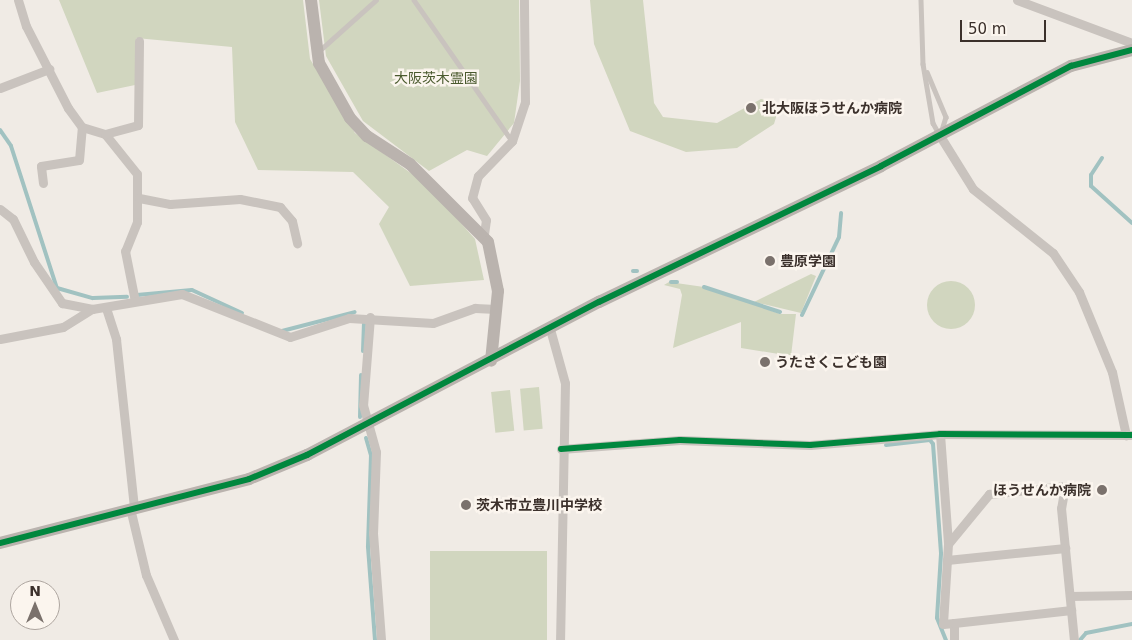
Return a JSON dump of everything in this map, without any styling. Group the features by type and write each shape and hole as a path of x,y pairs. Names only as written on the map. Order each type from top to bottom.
{"street":[{"path":"18,0 49,69 82,127 79,160 41,166 43,184"},
{"path":"312,0 317,54 325,77 359,128 410,164 484,234"},
{"path":"491,361 496,309 496,269 484,234 486,220 474,206 474,190 478,176 512,140 526,87 524,0"},
{"path":"1017,0 1132,43"},
{"path":"1040,0 1040,10"},
{"path":"82,127 105,134 138,125 139,41"},
{"path":"0,543 132,507 249,479 368,425 550,329 940,136 1071,66 1132,50"},
{"path":"0,88 49,69"},
{"path":"105,134 137,174 137,222 125,251 135,301"},
{"path":"561,450 680,440 810,445 940,434 1129,435 1112,372 1079,292 1054,253 973,189 940,136"},
{"path":"138,198 170,204 240,199 280,207 292,221 297,242"},
{"path":"0,209 14,219 34,262 62,302 92,309 188,294 269,333 290,338 344,319 370,317 433,323 474,308 496,309"},
{"path":"106,308 116,339 132,507 146,575 174,640"},
{"path":"0,339 63,326 92,309"},
{"path":"370,317 363,394 377,469 373,533 381,640"},
{"path":"550,329 565,383 561,450 560,640"},
{"path":"940,434 948,544 943,624 1071,610"},
{"path":"948,544 989,494 1065,486 1061,508 1074,640"},
{"path":"947,560 1065,548"},
{"path":"1070,596 1132,595"},
{"path":"954,623 954,640"}],"lane":[{"path":"317,54 376,0"},
{"path":"414,0 512,140"},
{"path":"921,0 923,64 933,123 940,136"},
{"path":"923,64 946,117 940,136"}],"green space":[{"path":"59,0 303,0 310,59 355,133 426,184 475,239 484,280 410,286 379,224 389,207 353,172 258,170 235,122 232,47 136,38 135,85 97,93"},
{"name":"大阪茨木霊園","path":"319,0 519,0 520,81 514,123 487,156 467,150 429,171 363,121 326,56"},
{"path":"590,0 643,0 654,103 663,117 717,123 761,99 780,104 774,124 737,148 686,152 630,131 594,44"},
{"path":"811,274 816,276 801,313 754,302"},
{"path":"946,281 956,281 965,285 971,291 974,296 974,314 965,325 956,329 946,329 937,325 931,319 927,310 927,300 931,291 937,285"},
{"path":"669,282 704,287 780,314 796,314 791,356 741,348 741,322 673,348 682,295 680,289 664,285"},
{"path":"539,387 543,429 524,430 520,389"},
{"path":"510,390 514,431 495,433 491,392"},
{"path":"430,551 547,551 547,640 430,640"}],"waterway":[{"path":"0,130 11,146 57,288 93,298 127,297"},
{"path":"1102,158 1091,175 1091,186 1132,223"},
{"path":"802,315 839,237 841,213"},
{"path":"671,282 677,282"},
{"path":"704,287 780,312"},
{"path":"137,295 192,290 242,313"},
{"path":"282,331 355,312"},
{"path":"363,351 364,323"},
{"path":"360,417 361,375"},
{"path":"366,438 371,455 368,547 375,640"},
{"path":"886,445 930,440 933,444 941,554 937,618 946,640"},
{"path":"1080,640 1086,633 1132,624"}],"cycle path":[{"path":"0,543 249,479 307,455 599,302 881,166 1071,66 1132,50"},
{"path":"561,449 680,440 810,445 940,434 1132,435"}],"place":[{"name":"北大阪ほうせんか病院","path":"751,108"},
{"name":"豊原学園","path":"770,261"},
{"name":"うたさくこども園","path":"765,362"},
{"name":"ほうせんか病院","path":"1102,490"},
{"name":"茨木市立豊川中学校","path":"466,505"}]}
